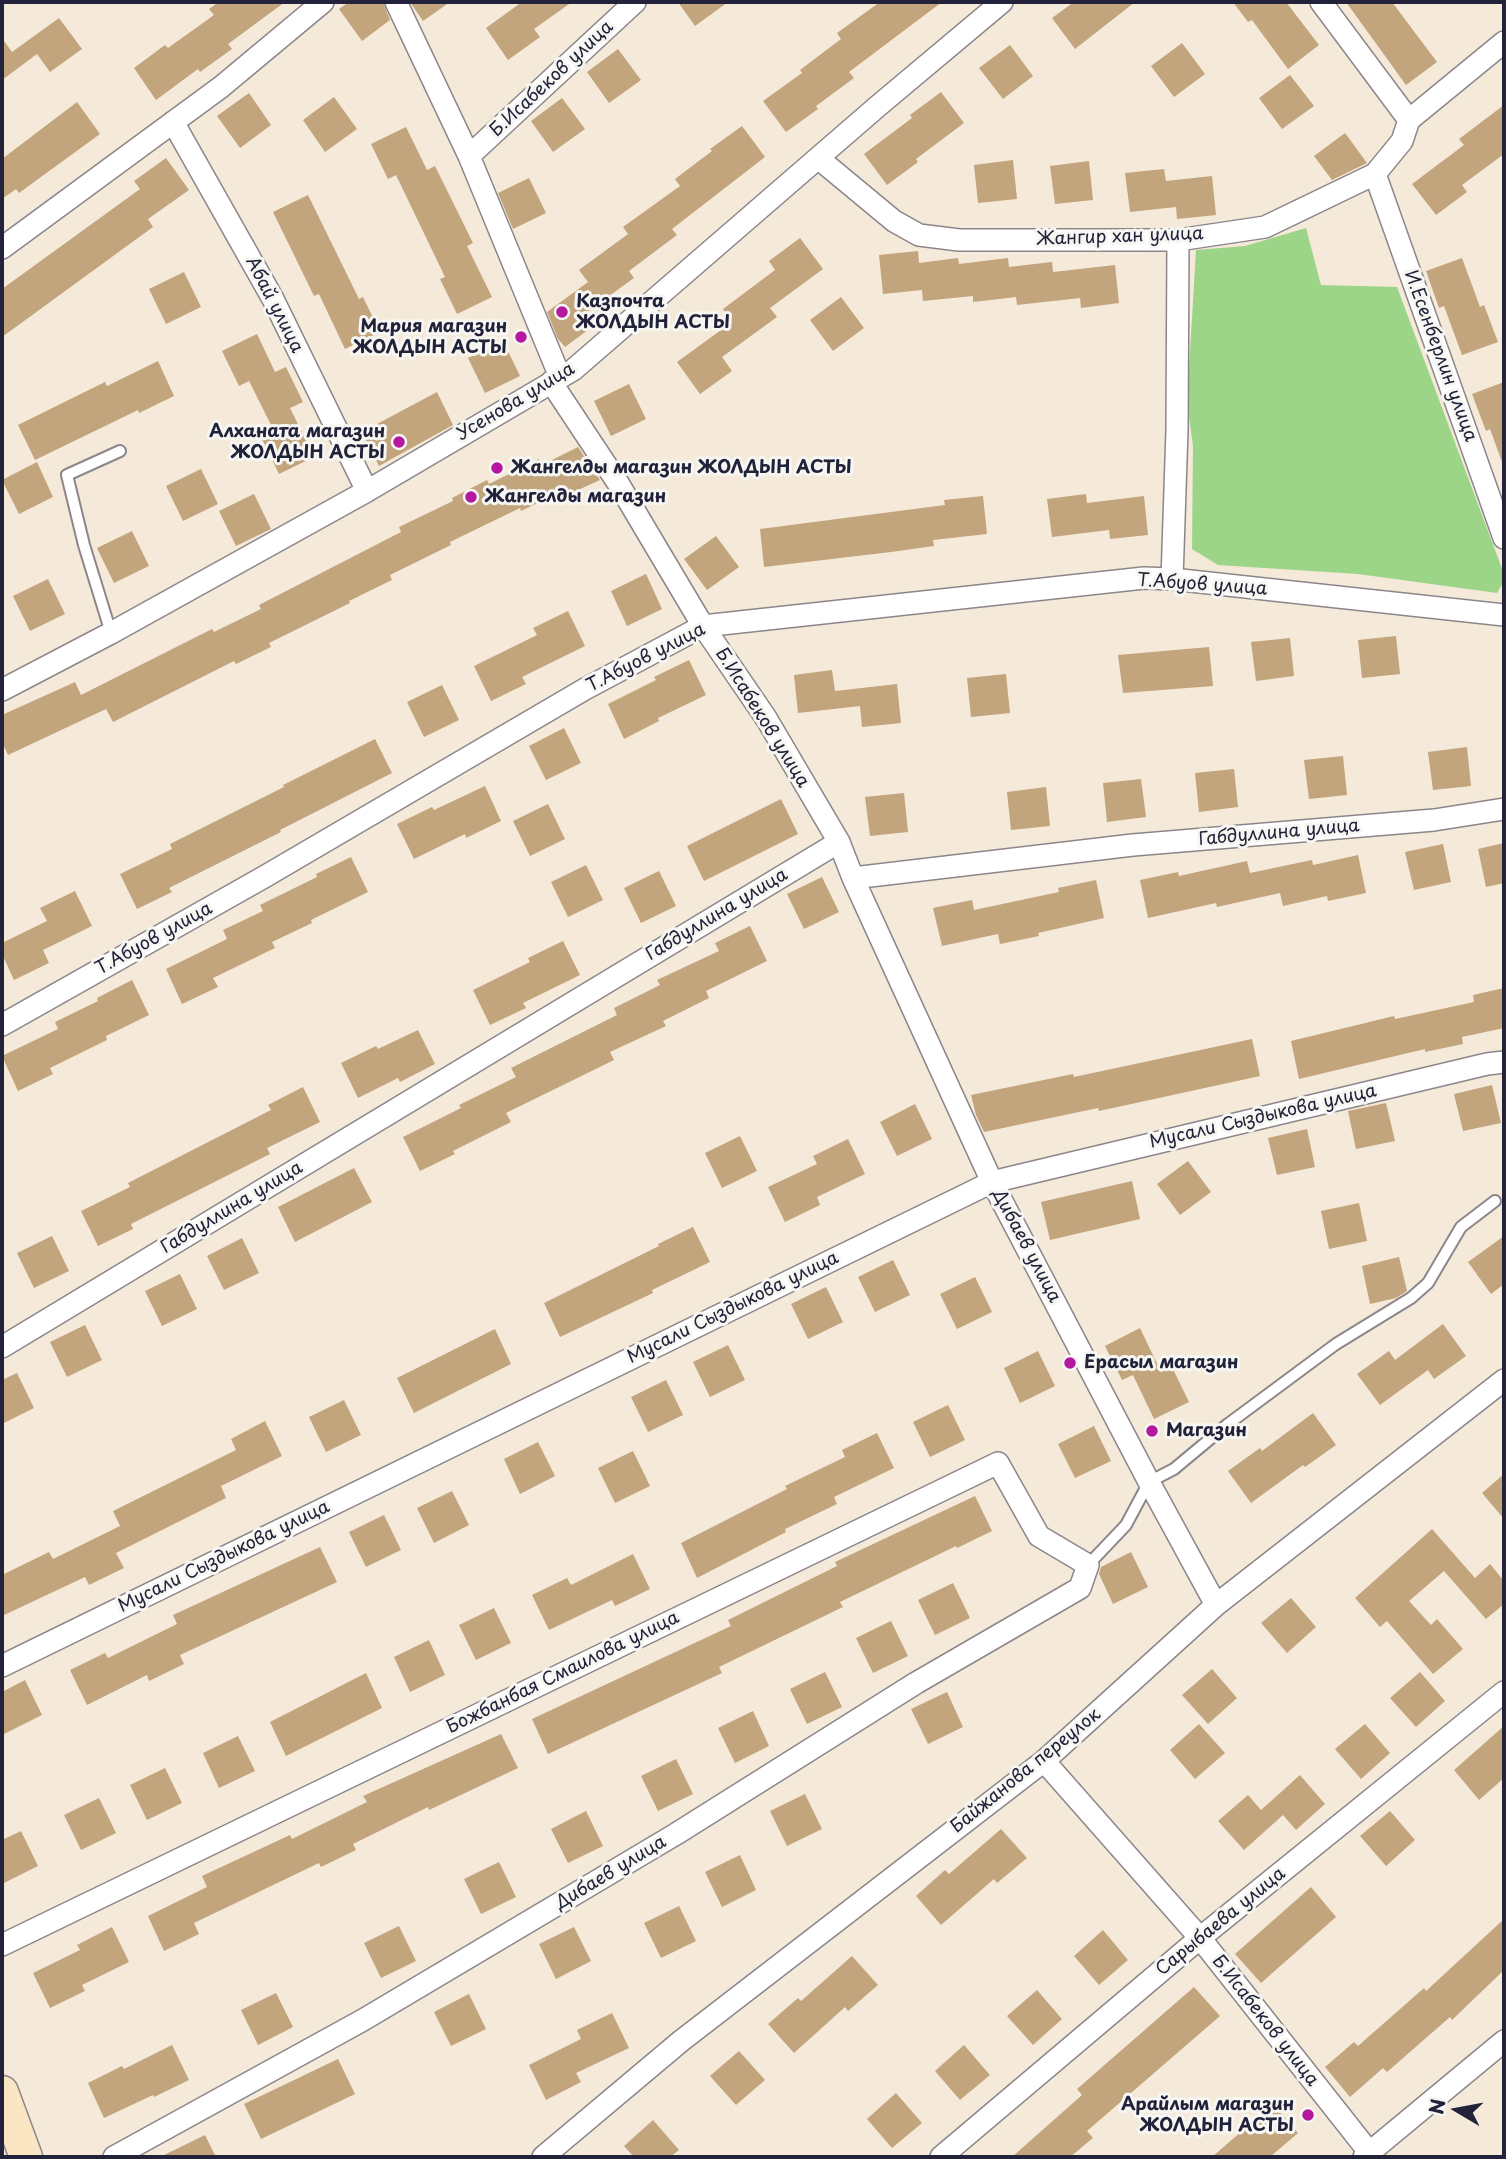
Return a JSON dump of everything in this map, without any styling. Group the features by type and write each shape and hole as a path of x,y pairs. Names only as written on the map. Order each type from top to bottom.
{"main road":[{"path":"2,2092 26,2157"}],"street":[{"path":"2,248 221,88 323,2"},
{"name":"Б.Исабеков улица","path":"396,2 469,156 555,380 703,626 766,718 839,842"},
{"name":"Б.Исабеков улица","path":"469,156 635,2"},
{"name":"Усенова улица","path":"2,690 111,633 366,491 573,370 1002,2"},
{"path":"1321,2 1409,120"},
{"name":"Жангир хан улица","path":"818,158 894,221 919,235 959,240 1178,240 1265,227 1375,174 1402,141 1409,120 1504,42"},
{"name":"Абай улица","path":"173,122 273,299 366,491"},
{"name":"И.Есенберлин улица","path":"1375,174 1504,538"},
{"path":"1172,579 1177,430 1178,240"},
{"name":"Т.Абуов улица","path":"2,1025 264,877 585,689 703,626 1144,578 1504,617"},
{"name":"Габдуллина улица","path":"853,878 1133,845 1434,820 1504,809"},
{"path":"839,842 853,878"},
{"name":"Габдуллина улица","path":"2,1347 839,842"},
{"name":"Дибаев улица","path":"853,878 992,1182 1216,1605"},
{"name":"Мусали Сыздыкова улица","path":"2,1666 992,1182 1504,1062"},
{"name":"Байжанова переулок","path":"542,2157 681,2041 1044,1762 1216,1605 1504,1380"},
{"name":"Божбанбая Смаилова улица","path":"2,1945 998,1463 1039,1536 1088,1565"},
{"name":"Дибаев улица","path":"114,2157 363,2020 676,1835 916,1683 1080,1588 1088,1565"},
{"name":"Сарыбаева улица","path":"942,2157 1200,1938 1504,1692"},
{"name":"Б.Исабеков улица","path":"1044,1762 1200,1938 1369,2156"},
{"path":"1369,2156 1504,2041"}],"lane":[{"path":"111,633 84,545 67,475 120,452"},
{"path":"1088,1565 1126,1525 1149,1482 1174,1469 1227,1424 1317,1358 1411,1298 1428,1283 1461,1227 1495,1201"}],"green space":[{"path":"1306,228 1321,285 1397,287 1504,574 1504,581 1497,593 1358,574 1218,565 1192,549 1193,446 1187,403 1196,250 1245,246"}],"building":[{"path":"219,2 285,2 228,44 232,49 200,72 198,69 156,100 134,68 165,45 168,48 214,15 209,9"},
{"path":"349,2 383,2 390,20 362,41 339,9"},
{"path":"410,2 450,2 423,21"},
{"path":"522,2 572,2 534,29 540,37 508,60 486,28"},
{"path":"678,2 728,2 695,26"},
{"path":"880,2 942,2 849,72 854,78 786,132 763,101 802,73 800,70 841,39 837,33"},
{"path":"1074,2 1135,2 1075,49 1052,18"},
{"path":"1233,2 1286,2 1319,45 1288,69 1252,20 1248,22"},
{"path":"1346,2 1392,2 1437,62 1406,85"},
{"path":"59,18 82,49 50,72 37,54 2,80 2,38 12,52"},
{"path":"1182,43 1205,74 1174,97 1151,66"},
{"path":"1010,45 1033,76 1003,99 979,68"},
{"path":"618,49 641,80 609,103 587,72"},
{"path":"1290,75 1314,106 1282,129 1259,98"},
{"path":"941,92 964,123 887,185 864,154"},
{"path":"249,93 271,125 240,148 217,116"},
{"path":"334,97 357,129 325,152 303,120"},
{"path":"562,98 585,129 553,152 531,121"},
{"path":"77,102 100,134 19,193 16,189 2,199 2,159"},
{"path":"1504,105 1504,154 1462,185 1467,192 1436,215 1412,184 1464,145 1459,139"},
{"path":"742,126 765,157 672,229 677,235 629,271 634,278 587,312 596,324 565,347 558,339 547,312 588,282 579,270 628,234 623,227 680,186 675,179"},
{"path":"406,127 427,170 435,166 473,243 467,246 492,297 457,314 440,279 445,277 396,175 388,179 371,144"},
{"path":"1345,133 1367,163 1332,180 1314,156"},
{"path":"166,158 189,190 148,219 153,227 2,337 2,289 140,189 134,181"},
{"path":"1013,160 1017,199 978,203 974,165"},
{"path":"1089,161 1093,200 1055,204 1050,166"},
{"path":"1164,169 1166,181 1212,176 1216,215 1177,219 1176,207 1130,212 1125,173"},
{"path":"529,178 546,213 513,229 498,193"},
{"path":"308,195 359,299 363,297 380,332 345,349 319,294 314,296 273,212"},
{"path":"800,238 823,269 770,308 777,317 722,357 732,371 700,394 677,362 732,322 723,309 775,270 769,261"},
{"path":"918,251 919,263 958,258 959,264 1008,258 1009,267 1052,262 1053,272 1115,265 1119,303 1081,308 1080,298 1017,305 1016,297 973,302 973,296 923,301 922,290 883,294 879,255"},
{"path":"1462,258 1480,307 1484,305 1498,342 1462,355 1444,306 1439,308 1426,271"},
{"path":"184,272 201,307 166,324 149,289"},
{"path":"841,297 864,328 833,351 810,320"},
{"path":"257,334 275,372 286,367 303,402 290,408 314,457 279,474 262,439 275,433 249,381 239,386 222,351"},
{"path":"503,341 520,376 485,393 468,358"},
{"path":"158,361 174,396 139,413 138,410 35,460 18,425 105,382 107,386"},
{"path":"1504,382 1502,462 1490,429 1486,431 1472,394"},
{"path":"629,384 646,419 611,436 594,401"},
{"path":"437,392 453,425 379,466 362,432"},
{"path":"578,447 600,480 565,496 563,491 521,511 520,508 450,542 451,545 390,575 392,580 269,643 271,647 236,664 234,661 113,722 106,709 8,755 2,742 2,715 75,682 81,695 212,629 214,632 261,609 259,605 401,532 399,527 453,501 452,498 487,480 489,484 539,459 542,465"},
{"path":"37,462 53,497 19,514 2,480"},
{"path":"201,469 218,504 183,521 166,486"},
{"path":"254,494 271,529 236,546 219,511"},
{"path":"1086,494 1087,503 1144,496 1148,535 1110,539 1109,530 1052,537 1047,499"},
{"path":"983,496 987,534 933,540 934,546 764,567 760,529 945,505 944,500"},
{"path":"132,531 149,566 114,583 97,548"},
{"path":"716,536 739,567 707,590 684,559"},
{"path":"646,574 662,609 627,626 611,591"},
{"path":"48,579 65,614 30,631 13,596"},
{"path":"568,611 585,646 522,677 526,684 491,701 474,666 537,635 533,628"},
{"path":"1396,636 1400,674 1362,678 1358,640"},
{"path":"1290,638 1294,676 1256,681 1251,642"},
{"path":"1209,647 1213,686 1123,693 1118,655"},
{"path":"689,660 706,695 658,718 659,721 624,739 608,704"},
{"path":"832,670 835,691 897,684 901,723 862,727 860,706 798,713 794,675"},
{"path":"1006,674 1010,713 971,717 967,678"},
{"path":"442,685 459,720 424,737 407,702"},
{"path":"564,728 581,763 546,780 529,746"},
{"path":"375,739 392,773 169,888 172,892 137,909 120,874 172,849 170,844"},
{"path":"1467,747 1471,786 1433,790 1428,752"},
{"path":"1343,756 1347,795 1309,799 1304,760"},
{"path":"1234,769 1238,807 1199,812 1195,773"},
{"path":"1141,779 1146,817 1107,822 1103,783"},
{"path":"485,786 501,821 466,838 465,834 414,859 397,824"},
{"path":"1046,787 1050,826 1011,830 1007,792"},
{"path":"904,793 908,832 870,836 865,797"},
{"path":"781,799 798,834 704,881 687,846"},
{"path":"548,804 565,839 530,856 513,821"},
{"path":"1504,843 1504,883 1486,887 1478,849"},
{"path":"1443,844 1451,882 1414,890 1405,852"},
{"path":"1358,855 1366,893 1328,901 1327,896 1283,906 1280,893 1148,918 1140,880 1178,872 1179,876 1247,861 1250,873 1312,860 1313,865"},
{"path":"351,857 368,892 272,942 275,948 213,978 218,987 182,1004 166,969 227,939 223,930 263,911 260,905"},
{"path":"586,865 603,900 568,917 551,882"},
{"path":"659,871 676,906 641,923 624,888"},
{"path":"822,877 839,912 804,929 787,894"},
{"path":"1096,880 1104,918 1000,944 998,934 942,946 933,908 972,900 974,910 1059,892 1058,888"},
{"path":"75,891 92,926 43,950 49,963 14,980 2,954 2,943 47,921 40,908"},
{"path":"750,926 767,961 706,991 709,998 663,1021 666,1026 610,1052 614,1060 506,1113 511,1122 420,1171 403,1137 516,1077 511,1068 617,1015 614,1008 660,985 657,980 719,951 715,943"},
{"path":"563,941 580,975 523,1003 526,1008 490,1025 473,990 530,962 528,958"},
{"path":"132,980 149,1015 106,1036 107,1040 50,1068 53,1074 18,1091 2,1056 58,1029 55,1022 98,1001 97,998"},
{"path":"1504,988 1504,1028 1462,1037 1463,1044 1425,1052 1425,1049 1299,1079 1291,1041 1394,1016 1395,1019 1474,1002 1473,995"},
{"path":"418,1030 435,1064 400,1082 398,1078 358,1098 341,1063"},
{"path":"1252,1039 1260,1076 1099,1111 1098,1108 984,1132 971,1095 1073,1074 1074,1077"},
{"path":"1492,1085 1501,1123 1463,1131 1454,1094"},
{"path":"303,1087 320,1122 267,1148 270,1154 131,1224 133,1229 98,1246 81,1211 130,1187 128,1183 271,1110 268,1105"},
{"path":"1386,1103 1395,1141 1356,1149 1348,1111"},
{"path":"915,1104 932,1139 897,1156 880,1122"},
{"path":"1307,1129 1315,1167 1277,1175 1268,1138"},
{"path":"740,1136 757,1171 722,1188 705,1153"},
{"path":"848,1139 865,1174 817,1197 820,1205 785,1222 768,1187 817,1164 813,1156"},
{"path":"1188,1161 1211,1192 1180,1215 1157,1184"},
{"path":"354,1168 372,1202 295,1242 278,1207"},
{"path":"1132,1181 1140,1219 1050,1240 1041,1202"},
{"path":"1359,1203 1367,1241 1329,1249 1321,1211"},
{"path":"693,1227 710,1262 652,1290 653,1293 560,1337 544,1303"},
{"path":"52,1236 69,1271 34,1288 17,1253"},
{"path":"1504,1236 1504,1284 1491,1294 1468,1262"},
{"path":"242,1238 259,1273 224,1290 207,1256"},
{"path":"1399,1257 1407,1291 1396,1298 1370,1304 1362,1266"},
{"path":"893,1260 910,1295 875,1312 858,1277"},
{"path":"180,1274 197,1309 162,1326 145,1291"},
{"path":"975,1277 992,1312 957,1329 940,1294"},
{"path":"826,1287 843,1322 808,1339 791,1304"},
{"path":"1443,1324 1466,1356 1434,1379 1428,1370 1380,1405 1357,1374 1389,1351 1395,1360"},
{"path":"85,1325 102,1360 67,1377 50,1342"},
{"path":"1140,1328 1161,1372 1172,1367 1189,1402 1154,1419 1133,1375 1122,1380 1105,1346"},
{"path":"495,1329 511,1364 414,1413 397,1378"},
{"path":"728,1345 745,1380 710,1397 693,1362"},
{"path":"1038,1351 1055,1386 1020,1403 1004,1368"},
{"path":"17,1373 34,1408 2,1424 2,1380"},
{"path":"666,1380 683,1415 648,1432 631,1397"},
{"path":"344,1400 361,1435 326,1452 309,1417"},
{"path":"948,1405 965,1440 930,1457 913,1422"},
{"path":"1313,1413 1336,1445 1251,1503 1228,1471 1260,1448 1262,1451"},
{"path":"265,1421 282,1456 221,1486 226,1498 116,1553 124,1568 89,1585 85,1577 2,1616 2,1575 49,1552 53,1559 120,1526 113,1511 236,1450 231,1439"},
{"path":"1094,1426 1111,1461 1075,1478 1058,1444"},
{"path":"877,1433 894,1468 834,1497 837,1504 785,1529 786,1532 697,1578 681,1543 787,1489 785,1486 845,1457 842,1450"},
{"path":"538,1442 555,1476 520,1494 504,1459"},
{"path":"633,1451 650,1486 615,1503 598,1468"},
{"path":"1504,1474 1504,1519 1482,1493"},
{"path":"452,1491 469,1525 434,1543 417,1508"},
{"path":"975,1496 992,1531 840,1602 843,1607 719,1667 722,1673 548,1754 532,1719 731,1626 728,1620 837,1566 835,1562"},
{"path":"384,1515 401,1550 366,1567 349,1532"},
{"path":"1432,1529 1475,1578 1490,1564 1504,1581 1504,1604 1486,1619 1444,1571 1409,1601 1431,1625 1437,1619 1463,1649 1433,1674 1387,1621 1380,1627 1355,1598"},
{"path":"320,1547 337,1582 180,1655 184,1664 149,1681 147,1675 87,1705 70,1670 105,1653 108,1658 177,1624 173,1615"},
{"path":"1131,1552 1148,1587 1113,1604 1099,1574 1101,1567"},
{"path":"633,1554 650,1589 615,1606 612,1600 549,1630 532,1595 567,1578 571,1585"},
{"path":"953,1583 970,1618 935,1635 918,1600"},
{"path":"1291,1598 1316,1627 1287,1653 1261,1623"},
{"path":"494,1608 511,1643 476,1660 459,1625"},
{"path":"891,1621 908,1656 873,1673 856,1638"},
{"path":"429,1640 445,1675 410,1692 394,1657"},
{"path":"1212,1669 1237,1698 1208,1724 1182,1695"},
{"path":"825,1672 842,1707 807,1724 790,1689"},
{"path":"1420,1672 1445,1701 1416,1727 1390,1698"},
{"path":"366,1673 382,1708 286,1756 270,1722"},
{"path":"25,1680 42,1715 2,1735 2,1692"},
{"path":"947,1692 963,1727 928,1744 911,1709"},
{"path":"753,1711 769,1746 735,1763 718,1728"},
{"path":"1199,1724 1225,1753 1195,1779 1170,1750"},
{"path":"1365,1724 1390,1753 1361,1779 1335,1749"},
{"path":"1504,1726 1504,1778 1479,1800 1454,1770"},
{"path":"501,1734 518,1768 429,1810 428,1807 353,1844 356,1850 321,1867 319,1863 194,1923 199,1934 164,1951 148,1916 207,1887 202,1876 290,1835 292,1839 367,1802 363,1796"},
{"path":"238,1736 255,1771 219,1788 203,1753"},
{"path":"676,1759 693,1794 658,1811 641,1776"},
{"path":"165,1768 182,1803 147,1820 130,1785"},
{"path":"1300,1775 1325,1804 1296,1830 1283,1815 1244,1850 1218,1821 1248,1795 1261,1810"},
{"path":"805,1794 822,1829 787,1846 770,1811"},
{"path":"99,1798 116,1833 81,1850 64,1815"},
{"path":"586,1811 603,1846 568,1863 551,1829"},
{"path":"1390,1811 1415,1840 1386,1866 1360,1836"},
{"path":"1001,1829 1027,1858 997,1883 994,1879 941,1925 916,1896 945,1870 949,1874"},
{"path":"21,1831 38,1866 2,1884 2,1840"},
{"path":"740,1855 756,1890 722,1907 705,1872"},
{"path":"499,1862 516,1897 481,1914 464,1879"},
{"path":"1311,1887 1336,1917 1261,1983 1235,1954"},
{"path":"679,1906 696,1941 661,1958 644,1923"},
{"path":"1504,1919 1504,1970 1452,2020 1450,2017 1387,2072 1383,2068 1350,2097 1325,2067 1354,2042 1358,2046 1424,1988 1426,1991"},
{"path":"399,1926 416,1961 381,1978 364,1943"},
{"path":"112,1927 129,1962 82,1985 85,1991 50,2008 33,1973 80,1950 77,1945"},
{"path":"574,1927 591,1961 556,1979 539,1944"},
{"path":"1103,1930 1128,1960 1099,1985 1074,1956"},
{"path":"852,1956 878,1985 848,2011 845,2007 794,2053 768,2024 798,1998 801,2001"},
{"path":"1194,1987 1220,2016 1087,2131 1093,2138 1070,2157 1012,2157 1082,2095 1077,2089"},
{"path":"1037,1990 1062,2019 1033,2045 1007,2016"},
{"path":"276,1993 293,2027 258,2045 241,2010"},
{"path":"469,1994 486,2029 451,2046 434,2012"},
{"path":"612,2013 629,2048 576,2073 581,2082 546,2100 529,2065 581,2039 577,2030"},
{"path":"172,2045 189,2080 104,2118 88,2083"},
{"path":"964,2045 990,2075 960,2100 935,2071"},
{"path":"739,2051 765,2080 736,2105 710,2076"},
{"path":"338,2059 355,2094 261,2139 244,2104"},
{"path":"896,2093 922,2123 892,2148 867,2119"},
{"path":"1273,2104 1298,2133 1270,2157 1212,2157"},
{"path":"653,2120 679,2150 670,2157 634,2157 624,2146"},
{"path":"205,2135 216,2157 160,2157"}],"place":[{"name":"Казпочта ЖОЛДЫН АСТЫ","path":"562,312"},
{"name":"Мария магазин ЖОЛДЫН АСТЫ","path":"521,337"},
{"name":"Алханата магазин ЖОЛДЫН АСТЫ","path":"399,442"},
{"name":"Жангелды магазин ЖОЛДЫН АСТЫ","path":"497,468"},
{"name":"Жангелды магазин","path":"471,497"},
{"name":"Ерасыл магазин","path":"1070,1363"},
{"name":"Магазин","path":"1152,1431"},
{"name":"Арайлым магазин ЖОЛДЫН АСТЫ","path":"1308,2115"}]}
